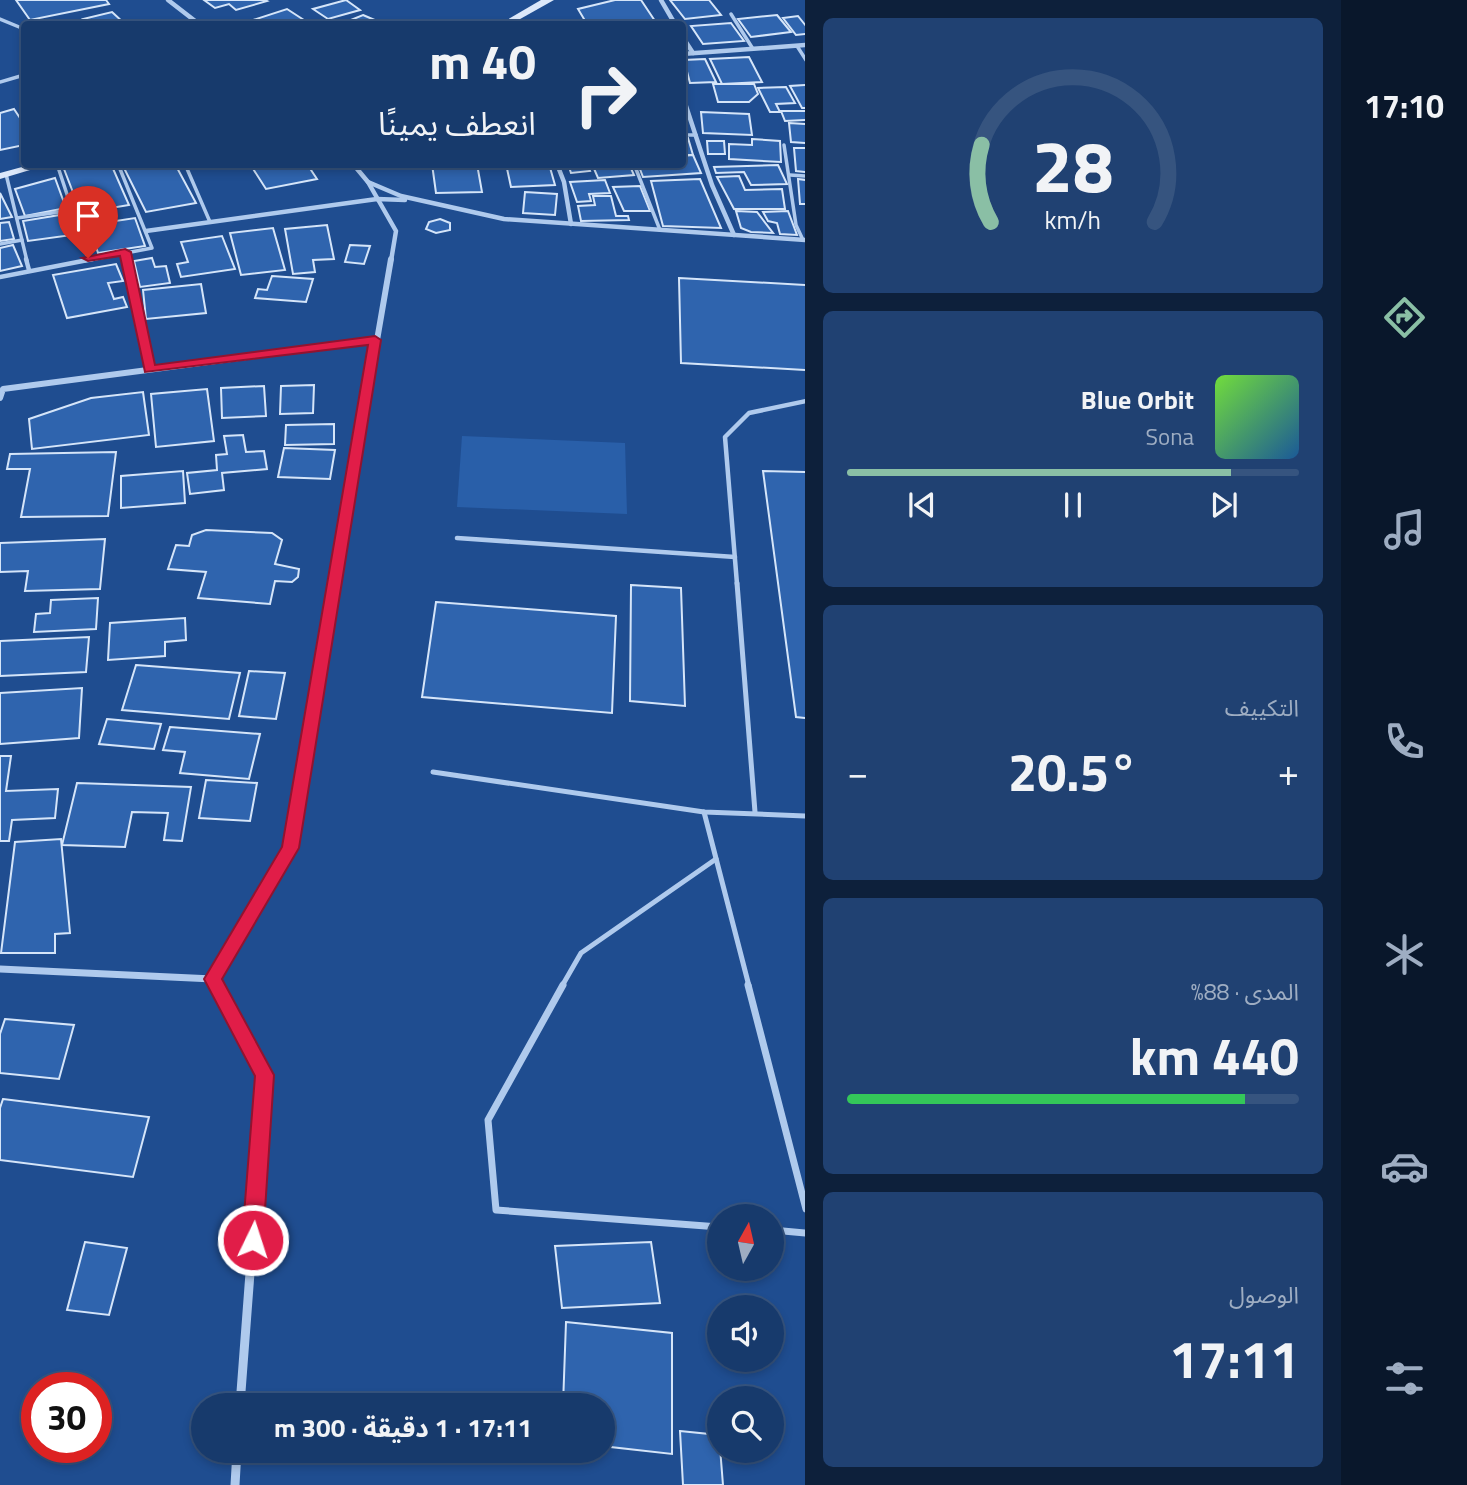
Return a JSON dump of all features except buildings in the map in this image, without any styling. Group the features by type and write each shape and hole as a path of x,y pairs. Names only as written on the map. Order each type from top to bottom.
{"street":[{"path":"168,0 196,21"},
{"path":"512,21 520,18 538,1 550,0"},
{"path":"661,0 674,21"},
{"path":"686,42 693,53"},
{"path":"686,54 805,45"},
{"path":"686,104 712,185 734,235"},
{"path":"3,175 30,168"},
{"path":"213,979 290,848 375,340 396,231 368,182 356,168"},
{"path":"559,168 564,182 570,224"},
{"path":"368,182 421,200 503,219 804,240"},
{"path":"146,230 377,199 421,200"},
{"path":"0,398 3,389 375,340"},
{"path":"0,969 213,979"},
{"path":"213,979 265,1075 241,1393"},
{"path":"235,1485 236,1463"}],"lane":[{"path":"731,14 753,49"},
{"path":"0,19 21,28"},
{"path":"797,46 805,58"},
{"path":"0,82 21,76"},
{"path":"686,135 696,135"},
{"path":"784,145 796,225 804,240"},
{"path":"58,168 88,258"},
{"path":"0,277 88,258 152,248 120,168"},
{"path":"187,168 211,222"},
{"path":"636,168 660,230"},
{"path":"3,175 18,218 29,270"},
{"path":"790,175 805,176"},
{"path":"18,218 73,210"},
{"path":"0,244 22,240"},
{"path":"125,252 149,370"},
{"path":"755,813 725,437 748,413 805,401"},
{"path":"457,538 735,557"},
{"path":"433,772 704,813 805,816"},
{"path":"704,813 805,1205"},
{"path":"707,1226 496,1210 488,1120 581,953 716,859"},
{"path":"784,1231 805,1233"}],"shaded area":[{"path":"462,436 625,443 627,514 457,507"}],"route":[{"path":"88,258 125,252 149,370 375,340 290,848 213,979 265,1075 253,1240"}]}
